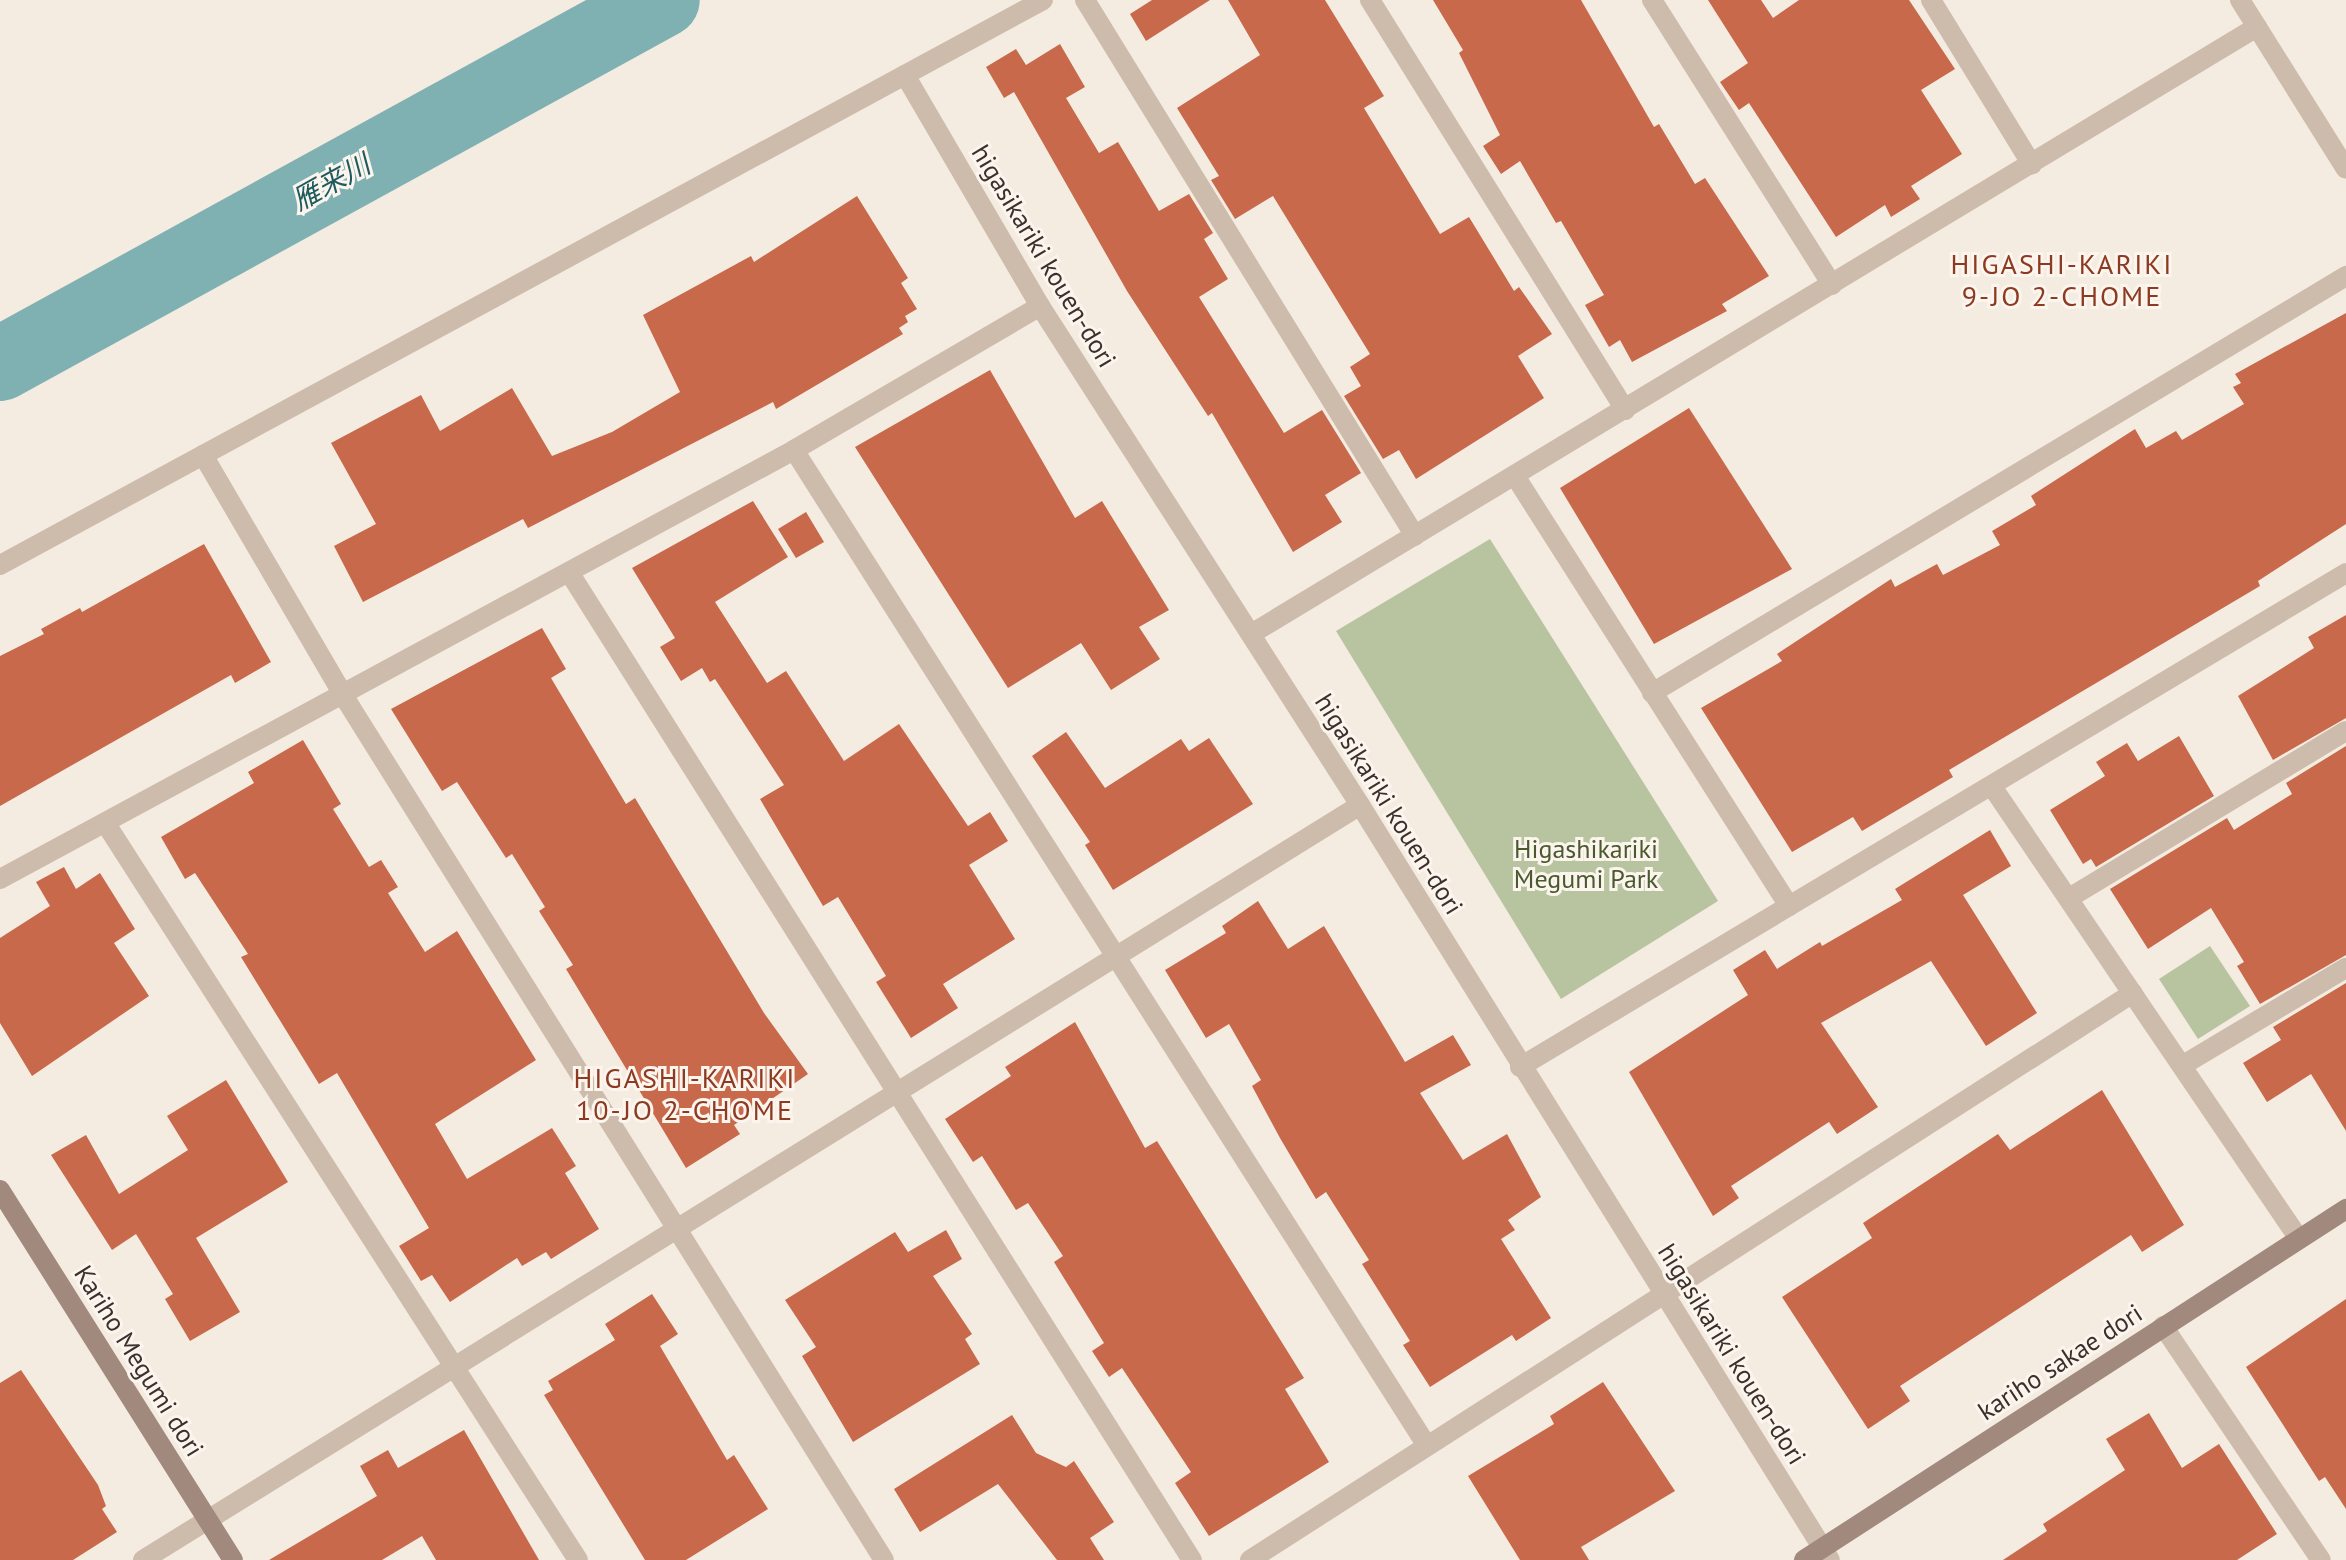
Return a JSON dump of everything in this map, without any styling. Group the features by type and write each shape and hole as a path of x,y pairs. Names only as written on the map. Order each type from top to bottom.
{"street":[{"path":"0,565 1043,0"},
{"path":"1085,0 1415,536"},
{"path":"1370,0 1625,410"},
{"path":"1652,0 1832,285"},
{"path":"1931,0 2032,165"},
{"path":"2240,0 2346,169"},
{"path":"1251,634 2257,27"},
{"name":"higasikariki kouen-dori","path":"905,75 1040,306 1360,805 1520,1067 1826,1554"},
{"path":"1652,693 2346,276"},
{"path":"0,879 794,450 1040,306"},
{"path":"794,450 1427,1446"},
{"path":"203,455 343,695 884,1560"},
{"path":"1515,476 1789,906"},
{"path":"569,572 1192,1560"},
{"path":"1520,1067 1993,788 2346,573"},
{"path":"2069,898 2346,731"},
{"path":"1993,788 2299,1239"},
{"path":"143,1560 1115,953 1360,805"},
{"path":"106,824 578,1560"},
{"path":"2183,1065 2346,968"},
{"path":"1250,1560 2133,993"},
{"name":"Kariho Megumi dori","path":"0,1190 233,1560"},
{"name":"kariho sakae dori","path":"1804,1560 1826,1554 2163,1326 2346,1209"},
{"path":"2163,1326 2321,1560"}],"green space":[{"name":"Higashikariki Megumi Park","path":"1490,539 1718,901 1561,999 1336,631"},
{"path":"2210,946 2250,1006 2198,1039 2159,979"}],"building":[{"path":"1152,0 1210,0 1146,41 1130,14"},
{"path":"1228,0 1325,0 1384,96 1364,108 1440,234 1469,217 1514,291 1519,287 1552,334 1518,356 1544,398 1416,479 1399,450 1383,459 1344,396 1361,386 1350,367 1370,354 1273,196 1235,219 1211,180 1219,176 1177,108 1260,55"},
{"path":"1433,0 1581,0 1654,127 1659,124 1695,184 1705,178 1769,276 1722,304 1727,311 1632,362 1620,340 1609,347 1585,305 1604,295 1561,221 1556,223 1520,161 1501,174 1483,146 1500,135 1459,53 1463,50"},
{"path":"1708,0 1761,0 1773,18 1799,0 1909,0 1955,69 1921,90 1962,154 1911,186 1920,199 1891,217 1885,205 1836,237 1749,103 1739,110 1720,82 1748,63"},
{"path":"1060,44 1085,87 1066,98 1099,153 1118,142 1159,211 1189,194 1213,233 1204,239 1228,279 1199,297 1284,433 1322,410 1361,473 1325,495 1342,522 1293,552 1212,413 1208,416 1127,291 1014,92 1004,98 986,67 1016,49 1026,65"},
{"path":"857,196 908,278 901,283 917,309 905,316 908,322 899,328 903,334 776,409 773,402 528,528 523,519 363,602 334,546 376,524 331,443 421,395 440,431 512,388 552,456 612,432 680,392 643,315 751,256 754,262"},
{"path":"2346,313 2346,524 2258,581 2260,586 1949,770 1953,777 1862,831 1853,817 1792,852 1701,708 1782,661 1777,654 1891,579 1895,587 1937,564 1943,575 2000,545 1992,531 2036,505 2031,496 2135,429 2146,448 2176,431 2182,440 2244,404 2233,387 2241,383 2235,374"},
{"path":"990,370 1075,518 1102,501 1169,610 1139,627 1160,659 1111,690 1081,643 1008,688 855,447"},
{"path":"1689,408 1792,569 1654,644 1560,488"},
{"path":"753,501 788,557 715,602 767,683 786,671 844,761 899,724 968,826 990,812 1008,841 969,865 1015,939 943,984 958,1008 911,1038 876,982 886,976 838,897 823,906 760,799 784,785 715,679 710,682 702,668 681,681 660,647 675,638 632,568"},
{"path":"806,512 824,542 796,558 778,529"},
{"path":"204,544 271,662 235,683 231,675 0,806 0,656 44,634 41,629 80,608 82,612"},
{"path":"2346,615 2346,718 2273,760 2238,696 2314,648 2308,637"},
{"path":"542,628 566,669 551,678 626,804 635,798 764,1013 808,1074 734,1125 740,1134 686,1168 566,969 573,965 539,911 545,907 512,854 506,858 457,782 442,791 391,709"},
{"path":"1066,732 1105,788 1181,739 1189,751 1209,738 1253,804 1113,890 1085,845 1090,842 1032,756"},
{"path":"2179,736 2214,796 2096,867 2091,859 2083,864 2050,810 2105,776 2096,762 2127,743 2138,761"},
{"path":"303,740 341,804 333,809 369,867 381,860 398,887 388,893 425,952 457,931 536,1060 435,1124 467,1179 552,1128 576,1166 565,1173 599,1229 551,1259 546,1252 522,1266 517,1258 450,1302 432,1275 421,1281 399,1246 429,1228 337,1073 319,1084 241,957 248,954 195,873 185,879 161,837 254,783 248,772"},
{"path":"2346,746 2346,955 2260,1004 2237,966 2244,962 2211,908 2148,949 2110,889 2227,818 2234,830 2292,794 2286,783"},
{"path":"1990,830 2011,866 1963,895 2037,1013 1986,1046 1931,961 1821,1023 1878,1107 1837,1134 1829,1122 1731,1186 1739,1198 1713,1216 1629,1072 1748,995 1733,970 1765,950 1777,969 1820,942 1822,946 1902,900 1895,889"},
{"path":"64,867 76,889 100,873 135,929 114,943 149,996 32,1076 0,1023 0,938 50,906 36,882"},
{"path":"1258,901 1288,949 1324,926 1405,1062 1453,1035 1471,1065 1420,1093 1463,1160 1507,1134 1541,1197 1508,1220 1515,1230 1501,1239 1551,1318 1516,1341 1512,1335 1430,1387 1403,1345 1410,1341 1362,1264 1369,1260 1326,1192 1316,1199 1280,1138 1252,1086 1261,1080 1229,1024 1206,1038 1165,970 1226,933 1222,926"},
{"path":"2346,983 2346,1131 2311,1074 2267,1102 2243,1063 2281,1040 2273,1027"},
{"path":"1075,1022 1145,1148 1157,1141 1304,1378 1285,1389 1329,1462 1209,1536 1175,1483 1191,1472 1122,1368 1109,1377 1092,1351 1104,1343 1054,1262 1063,1256 1028,1203 1016,1210 982,1156 973,1162 945,1119 1011,1076 1005,1067"},
{"path":"226,1080 288,1182 196,1238 240,1312 190,1341 165,1299 173,1294 136,1234 112,1250 51,1155 86,1135 119,1194 188,1150 167,1116"},
{"path":"2102,1090 2184,1225 2142,1252 2131,1235 1900,1386 1910,1401 1868,1429 1782,1297 1872,1238 1863,1223 1998,1134 2010,1150"},
{"path":"946,1230 962,1259 933,1276 972,1334 965,1339 980,1364 853,1442 802,1356 816,1347 785,1300 895,1232 908,1252"},
{"path":"652,1294 678,1334 660,1346 727,1460 734,1455 768,1509 686,1560 645,1560 544,1395 553,1390 548,1381 615,1340 605,1324"},
{"path":"2346,1299 2346,1509 2325,1477 2319,1481 2246,1367"},
{"path":"21,1370 98,1485 106,1506 102,1509 117,1532 73,1560 0,1560 0,1383"},
{"path":"1603,1382 1675,1491 1581,1547 1589,1560 1520,1560 1468,1476 1554,1424 1550,1416"},
{"path":"2149,1413 2182,1468 2219,1444 2277,1534 2237,1560 2003,1560 2047,1531 2043,1524 2125,1470 2106,1439"},
{"path":"1012,1415 1036,1453 1066,1467 1074,1461 1114,1522 1090,1538 1104,1560 1057,1560 998,1484 920,1532 894,1489"},
{"path":"464,1430 539,1560 436,1560 422,1536 382,1560 269,1560 377,1496 360,1466 388,1450 398,1468"}],"waterway":[{"name":"雁来川","path":"0,364 663,0"}],"district":[{"name":"HIGASHI-KARIKI 9-JO 2-CHOME","path":"2062,280"},
{"name":"HIGASHI-KARIKI 10-JO 2-CHOME","path":"685,1094"}]}
